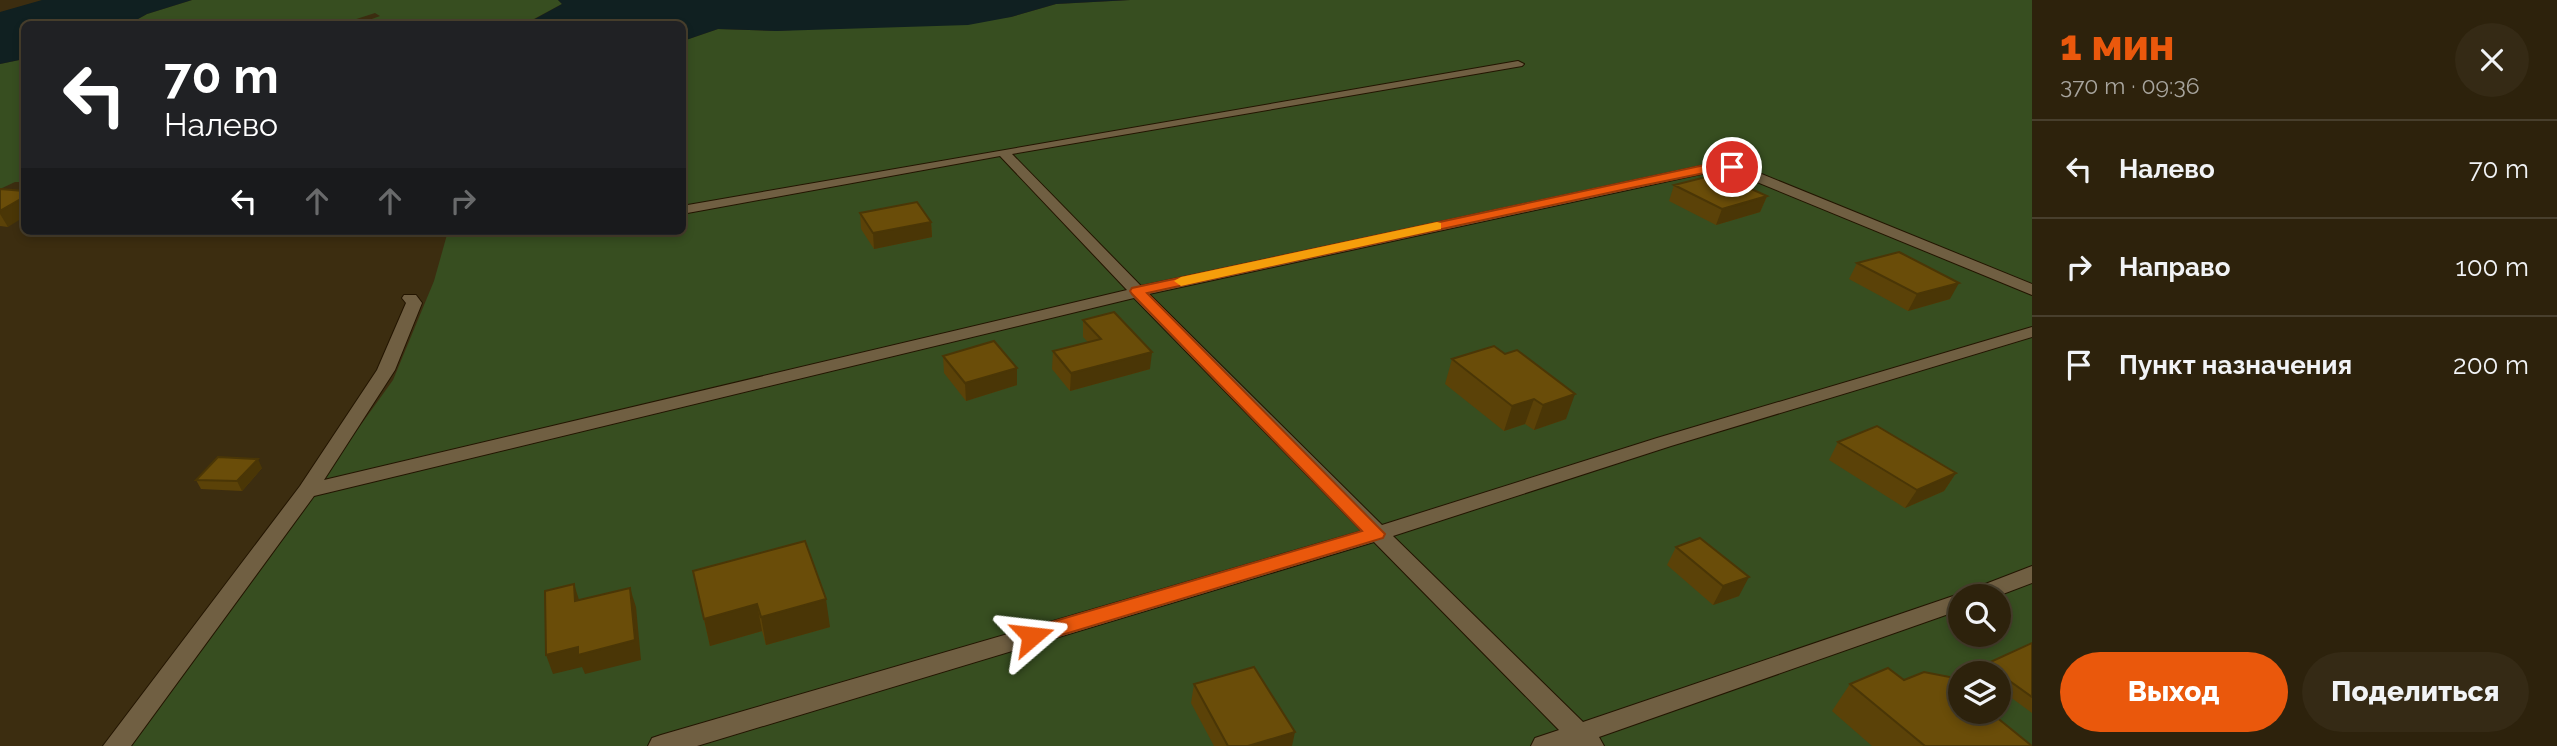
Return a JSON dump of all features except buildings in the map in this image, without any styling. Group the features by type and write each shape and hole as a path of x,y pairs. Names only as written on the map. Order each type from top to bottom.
{"street":[{"path":"686,209 1518,64"},
{"path":"1003,152 1376,534 1586,740"},
{"path":"307,491 1137,291 1714,167 1732,167 2032,290"},
{"path":"116,746 307,491 386,370 414,303 410,298"},
{"path":"661,746 1376,534 1664,442 2032,332"},
{"path":"2005,584 2032,574"},
{"path":"1544,746 1586,740 1948,605"}],"green space":[{"path":"192,0 558,0 562,4 532,20 534,21 366,21 380,16 375,13 350,21 134,21 147,14"},
{"path":"1130,0 2032,0 2032,746 130,746 393,380 434,281 447,235 686,235 686,40 718,29 776,31 1011,17 1056,4"},
{"path":"21,60 21,182 0,189 0,64"}],"shaded area":[{"path":"42,0 192,0 147,14 134,21 21,21 21,60 0,64 0,12"},
{"path":"558,0 1130,0 1056,4 1011,17 968,25 776,31 718,29 686,40 686,21 531,21 562,4"}],"slow traffic":[{"path":"1181,281 1437,226"}],"route":[{"path":"1032,636 1376,534 1137,291 1631,184 1714,167 1732,167"}]}
